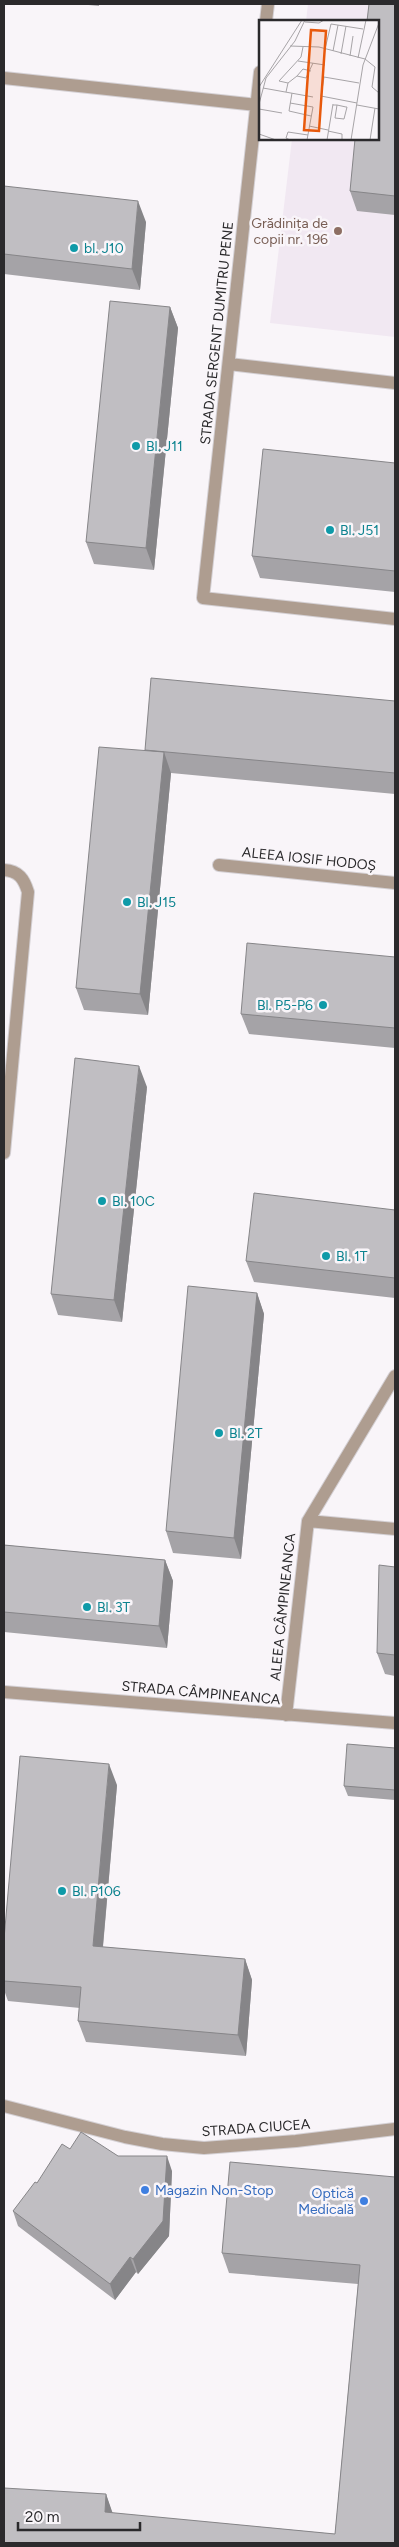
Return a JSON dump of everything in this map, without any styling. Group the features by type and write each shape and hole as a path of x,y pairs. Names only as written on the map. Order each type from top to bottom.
{"street":[{"path":"266,20 268,4"},
{"path":"4,78 257,105"},
{"name":"STRADA SERGENT DUMITRU PENE","path":"259,83 204,598 395,619"},
{"path":"229,364 395,384"},
{"name":"ALEEA IOSIF HODOȘ","path":"219,865 395,883"},
{"path":"4,870 12,870 24,879 28,892 4,1154"},
{"name":"ALEEA CÂMPINEANCA","path":"286,1715 308,1521 395,1376"},
{"path":"308,1521 395,1528"},
{"name":"STRADA CÂMPINEANCA","path":"4,1692 395,1724"},
{"name":"STRADA CIUCEA","path":"4,2106 126,2137 162,2144 204,2148 296,2141 395,2129"}],"shaded area":[{"name":"Grădinița de copii nr. 196","path":"308,4 395,4 395,337 270,323 292,140 379,140 379,20 306,20"}],"building":[{"path":"369,4 395,4 395,196 350,191 355,140 379,140 379,20 367,20"},
{"name":"bl. J10","path":"4,186 138,201 132,269 4,254"},
{"name":"Bl. J11","path":"110,301 170,307 146,548 86,542"},
{"name":"Bl. J51","path":"263,449 395,463 395,571 252,556"},
{"path":"151,678 395,701 395,773 145,750"},
{"path":"99,747 164,752 140,994 76,988"},
{"name":"Bl. P5-P6","path":"247,943 395,957 395,1028 241,1014"},
{"name":"Bl. 10C","path":"75,1058 139,1066 114,1300 51,1294"},
{"name":"Bl. 1T","path":"254,1193 395,1210 395,1278 246,1261"},
{"name":"Bl. 2T","path":"188,1286 257,1293 234,1538 166,1531"},
{"name":"Bl. 3T","path":"4,1545 165,1560 159,1626 4,1612"},
{"path":"379,1565 395,1567 395,1655 377,1653"},
{"path":"347,1744 395,1748 395,1790 344,1786"},
{"name":"Bl. P106","path":"20,1756 109,1764 93,1946 245,1959 238,2035 78,2021 81,1987 4,1981 4,1939"},
{"path":"81,2132 118,2156 167,2156 163,2221 133,2259 130,2257 110,2284 13,2211 35,2182 37,2183 62,2144 70,2149"},
{"path":"230,2162 395,2177 395,2543 4,2543 4,2488 106,2494 105,2512 335,2534 360,2265 222,2253"}],"place":[{"name":"Grădinița de copii nr. 196","path":"338,231"},
{"name":"bl. J10","path":"74,248"},
{"name":"Bl. J11","path":"136,446"},
{"name":"Bl. J51","path":"330,530"},
{"name":"Bl. J15","path":"127,902"},
{"name":"Bl. P5-P6","path":"323,1005"},
{"name":"Bl. 10C","path":"102,1201"},
{"name":"Bl. 1T","path":"326,1256"},
{"name":"Bl. 2T","path":"219,1433"},
{"name":"Bl. 3T","path":"87,1607"},
{"name":"Bl. P106","path":"62,1891"},
{"name":"Magazin Non-Stop","path":"145,2190"},
{"name":"Optică Medicală","path":"364,2201"}]}
